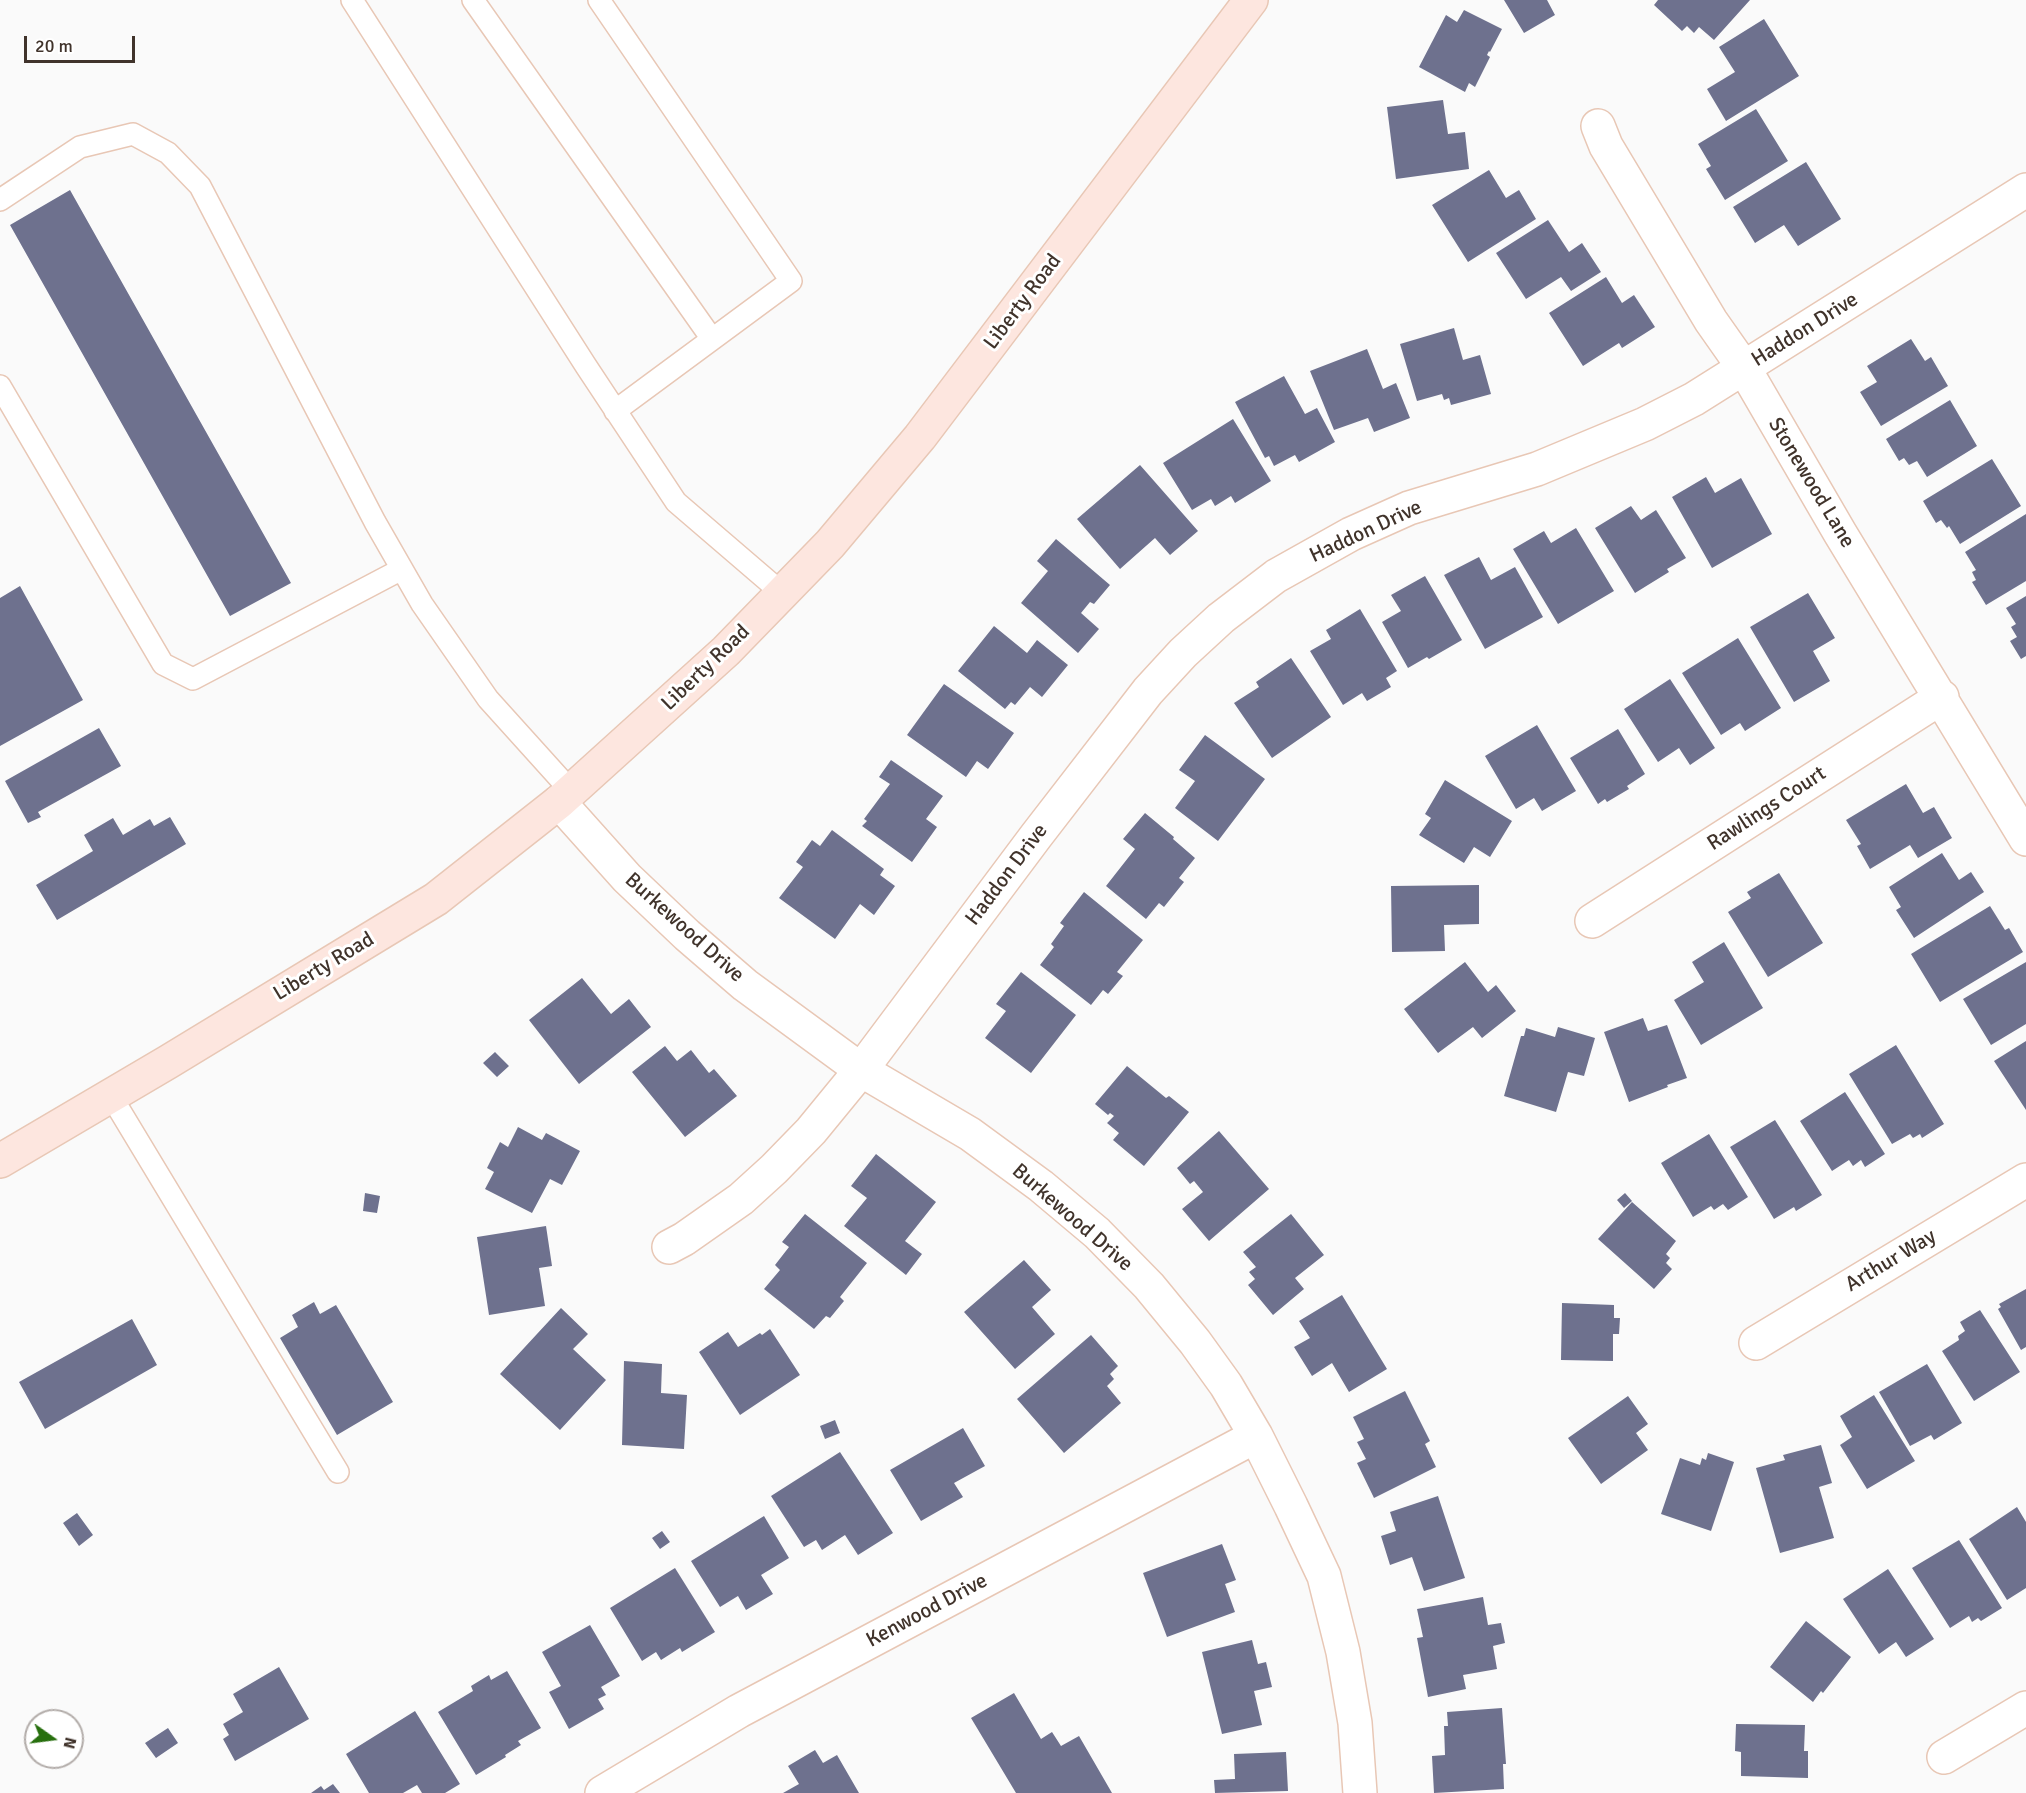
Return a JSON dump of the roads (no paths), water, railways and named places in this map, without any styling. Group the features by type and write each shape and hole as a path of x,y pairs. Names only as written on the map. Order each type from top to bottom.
{"main road":[{"name":"Liberty Road","path":"0,1161 436,900 565,797 726,651 830,544 920,437 1251,0"}],"street":[{"name":"Stonewood Lane","path":"1598,126 1606,146 1694,292 1744,368 1840,533 2026,839"},
{"name":"Haddon Drive","path":"669,1247 684,1239 741,1198 774,1169 811,1131 861,1070 1148,691 1183,653 1221,618 1276,576 1351,534 1409,508 1537,469 1634,428 1694,399 2026,190"},
{"name":"Rawlings Court","path":"1592,921 1942,698"},
{"name":"Burkewood Drive","path":"565,797 627,878 687,935 746,985 861,1070 970,1134 1041,1186 1096,1233 1149,1286 1195,1341 1226,1385 1256,1436 1324,1576 1343,1652 1355,1723 1360,1793"},
{"name":"Arthur Way","path":"1756,1343 2026,1180"},
{"name":"Kenwood Drive","path":"602,1793 739,1711 1256,1436"},
{"path":"1944,1757 2026,1708"}],"lane":[{"path":"352,0 615,411 676,502 782,593"},
{"path":"473,0 712,339"},
{"path":"599,0 791,281 615,411"},
{"path":"0,200 80,147 133,134 168,153 200,186 304,388 422,604 488,699 565,797"},
{"path":"0,386 163,664 193,679 402,569"},
{"path":"111,1096 338,1472"}]}
